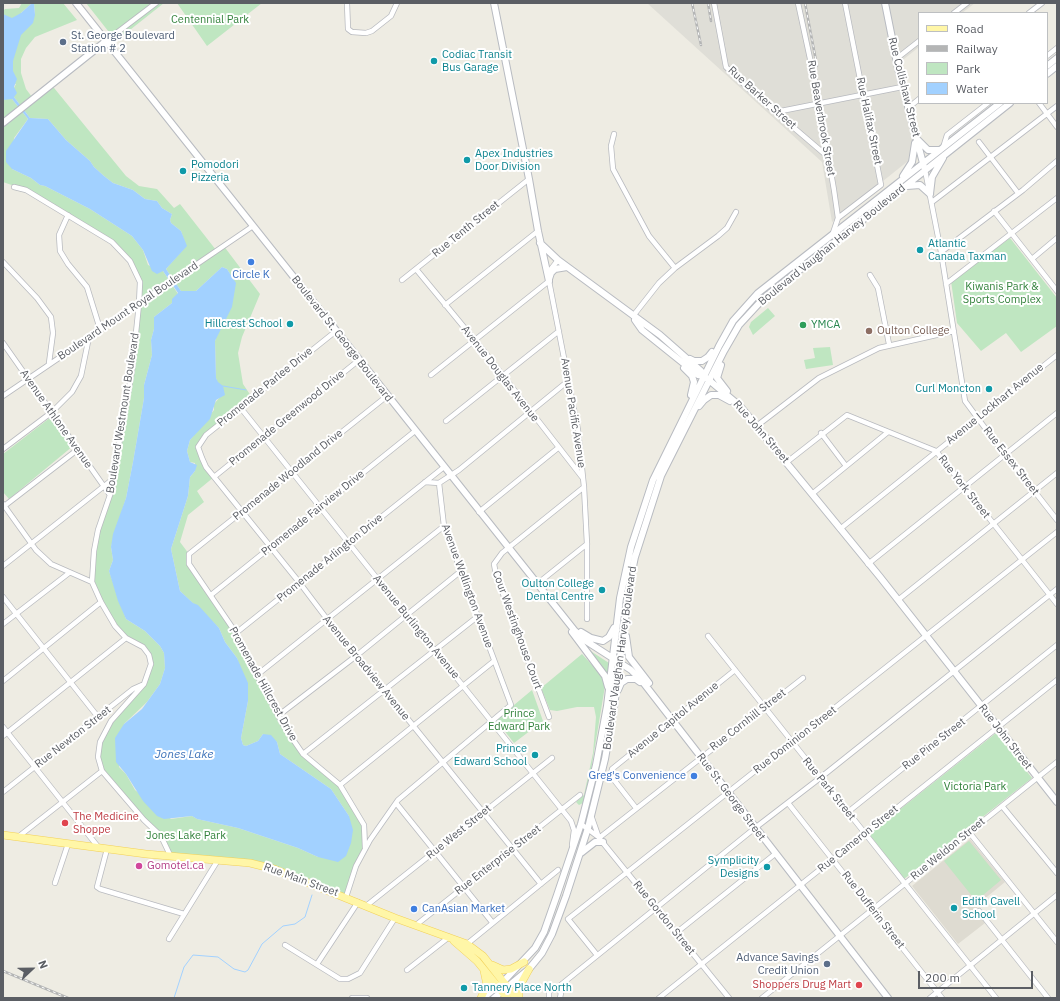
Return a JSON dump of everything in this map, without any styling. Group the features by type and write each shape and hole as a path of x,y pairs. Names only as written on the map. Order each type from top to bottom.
{"main road":[{"name":"Boulevard St. George Boulevard","path":"76,3 553,604 582,638 619,662"},
{"path":"494,3 529,179 540,243 549,281"},
{"name":"Rue Collishaw Street","path":"885,3 902,88 924,167"},
{"path":"3,122 106,41"},
{"path":"1048,65 1057,58"},
{"path":"1048,73 1057,66"},
{"name":"Boulevard Vaughan Harvey Boulevard","path":"944,152 956,138 999,104"},
{"name":"Boulevard Vaughan Harvey Boulevard","path":"494,998 535,948 544,932 571,854 581,824 596,765 609,691 618,615 630,552 653,480 707,378 739,325 763,299 903,187 924,167 1009,104"},
{"path":"915,135 922,146 928,150 944,152 932,177 930,194"},
{"path":"899,181 912,162 915,135"},
{"name":"Boulevard Vaughan Harvey Boulevard","path":"707,378 726,332 733,321 758,293 899,181 924,167"},
{"path":"903,187 918,184 926,189 930,194"},
{"path":"540,243 558,260 633,316 670,349 692,376 694,382 687,416"},
{"path":"549,281 551,273 555,269 568,267"},
{"path":"670,349 694,361 702,361 708,357 726,332"},
{"path":"733,336 718,372 717,378 740,406"},
{"name":"Rue John Street","path":"670,349 701,371 707,378 740,406 758,425 1057,802"},
{"path":"687,416 711,395 719,395 740,406"},
{"name":"Boulevard Vaughan Harvey Boulevard","path":"482,998 529,969 542,953 552,934 588,828 605,759 614,707 629,589 635,557 661,476 687,416"},
{"path":"629,589 626,642 628,653 651,686 659,702"},
{"path":"553,604 583,633 597,640 605,640 611,635 618,615"},
{"path":"553,604 605,676 609,691"},
{"name":"Rue St. George Street","path":"619,662 637,675 659,702 775,854 888,998"},
{"path":"614,707 620,684 624,680 630,678 638,681 659,702"},
{"name":"Rue Main Street","path":"3,835 103,848 250,863 274,869 395,918 468,944 502,987 507,998"},
{"path":"579,856 588,847 601,840"},
{"name":"Rue Main Street","path":"449,937 484,964"},
{"path":"484,964 503,970 511,969 524,962"},
{"path":"482,998 487,985 484,964"},
{"path":"519,998 518,989 529,969"},
{"name":"Rue Main Street","path":"502,987 516,998"}],"street":[{"path":"106,41 156,3"},
{"path":"347,3 348,29 352,32 372,31 391,16 397,3"},
{"name":"Rue Barker Street","path":"714,3 726,67 828,156"},
{"name":"Rue Beaverbrook Street","path":"798,3 819,105 838,218 833,233"},
{"name":"Rue Halifax Street","path":"838,218 881,185 845,3"},
{"path":"961,11 967,3"},
{"path":"1030,12 1042,3"},
{"path":"896,59 918,42"},
{"path":"1048,55 1057,48"},
{"path":"776,112 902,88"},
{"path":"908,108 918,100"},
{"path":"944,152 947,135 987,104"},
{"path":"1040,104 1057,127"},
{"path":"932,202 1057,106"},
{"path":"614,134 611,150 613,168 649,236 675,268"},
{"path":"947,135 956,138"},
{"path":"980,142 1018,193"},
{"path":"941,252 1057,161"},
{"name":"Rue Essex Street","path":"924,167 941,252 965,401 977,419 1057,520"},
{"name":"Rue Tenth Street","path":"402,280 529,179"},
{"name":"Boulevard Westmount Boulevard","path":"14,187 26,190 112,242 130,261 140,282 132,370 110,495 94,551 92,582 101,602 115,626 126,638 143,647 149,655 151,664 144,684 118,711 103,735 100,742 98,757 102,771"},
{"path":"946,284 1057,198"},
{"path":"994,211 1057,291"},
{"path":"633,316 659,283 675,268 727,228 736,212"},
{"path":"68,215 59,235 60,251 68,264 87,287 100,329"},
{"name":"Boulevard Mount Royal Boulevard","path":"3,396 49,363 254,226"},
{"path":"445,305 538,231"},
{"path":"1032,259 1057,238"},
{"path":"431,375 549,281 550,269 558,260"},
{"path":"3,262 37,298 51,317 53,333 49,363"},
{"name":"Avenue Douglas Avenue","path":"416,269 583,478"},
{"path":"870,275 878,288 889,344"},
{"name":"Avenue Pacific Avenue","path":"549,281 578,430 584,487 587,544 587,619"},
{"name":"Promenade Parlee Drive","path":"198,447 206,435 336,330"},
{"path":"446,420 559,331"},
{"path":"758,425 819,378 889,344 954,331"},
{"path":"3,449 52,412 72,392 81,376 89,337"},
{"name":"Avenue Athlone Avenue","path":"3,343 110,495"},
{"name":"Avenue Lockhart Avenue","path":"840,529 1057,355"},
{"name":"Promenade Greenwood Drive","path":"214,477 359,360"},
{"path":"424,483 439,483 451,476 568,382"},
{"name":"Promenade Woodland Drive","path":"188,554 387,396"},
{"name":"Avenue Burlington Avenue","path":"240,407 263,438 464,686 571,822 574,830 571,854"},
{"path":"868,564 1057,413"},
{"name":"Rue York Street","path":"821,433 846,415 936,451 1057,604"},
{"name":"Promenade Fairview Drive","path":"211,595 415,431"},
{"path":"812,494 888,432"},
{"path":"786,462 821,433 846,466"},
{"name":"Avenue Broadview Avenue","path":"198,447 206,467 299,582 327,620 540,884"},
{"path":"480,512 558,448"},
{"path":"77,450 4,506 36,550 51,564 69,574 92,582"},
{"name":"Promenade Arlington Drive","path":"236,633 444,467"},
{"path":"898,600 1057,473"},
{"path":"3,566 113,479"},
{"name":"Avenue Wellington Avenue","path":"439,483 444,526 477,618 511,705 492,721"},
{"name":"Cour Westinghouse Court","path":"549,717 495,572 495,561 508,548 584,487"},
{"path":"257,675 444,526"},
{"name":"Rue Dominion Street","path":"597,955 568,919 1057,532"},
{"path":"537,584 587,544"},
{"name":"Promenade Hillcrest Drive","path":"188,554 189,564 236,633 279,715 303,754 340,785 364,824 365,849"},
{"path":"279,715 356,656 461,571"},
{"path":"3,624 69,574"},
{"path":"549,998 549,991 553,988 557,988 755,828 1057,589"},
{"path":"3,597 72,682 98,717"},
{"path":"3,681 101,602"},
{"path":"303,754 477,618"},
{"name":"Rue Park Street","path":"708,636 996,998"},
{"path":"5,734 126,638"},
{"name":"Rue Pine Street","path":"848,812 1057,645"},
{"path":"340,785 494,661"},
{"name":"Avenue Capitol Avenue","path":"636,808 611,776 612,769 735,670"},
{"name":"Rue Cornhill Street","path":"601,840 636,808 803,678"},
{"name":"Rue Cameron Street","path":"659,998 1057,680"},
{"name":"Rue Newton Street","path":"3,792 133,689 144,684"},
{"path":"346,897 356,866 365,849 396,803 442,762 492,721"},
{"path":"3,727 5,734 35,767 103,848 97,887 184,914"},
{"name":"Rue West Street","path":"366,906 552,758"},
{"name":"Rue Weldon Street","path":"762,998 1057,762"},
{"path":"17,837 102,771 144,820 161,836 170,855"},
{"name":"Rue Enterprise Street","path":"416,925 580,795"},
{"path":"396,803 492,922"},
{"name":"Rue Dufferin Street","path":"788,803 942,998"},
{"path":"1002,806 1057,873"},
{"name":"Rue Gordon Street","path":"592,812 594,826 601,840"},
{"name":"Rue Gordon Street","path":"581,824 588,828 601,840 729,998"},
{"path":"969,832 1057,942"},
{"path":"55,883 68,844"},
{"path":"676,933 775,854"},
{"path":"169,938 218,859"},
{"path":"468,944 492,922 558,870"},
{"path":"930,998 1057,895"},
{"path":"317,964 358,902"},
{"path":"979,911 1048,998"},
{"path":"285,945 340,979 348,979 360,972 395,918"},
{"path":"407,970 449,937"},
{"path":"557,988 561,993 560,998"},
{"path":"352,998 367,998"}],"shaded area":[{"path":"647,3 975,3 963,12 918,12 918,48 894,67 916,147 913,157 832,222 822,162"},
{"path":"970,839 1005,882 977,905 978,913 985,923 958,944 912,886"}],"green space":[{"name":"Jones Lake Park","path":"22,3 32,3 21,13 35,15 34,3 63,3 77,20 35,37 26,48 21,59 21,73 26,89 32,97 50,83 126,176 139,186 157,189 174,208 180,204 216,250 223,245 260,294 242,337 238,353 243,384 251,396 206,435 198,447 202,458 214,477 197,491 204,502 188,515 180,542 189,554 189,564 236,633 285,728 303,754 340,785 364,825 365,849 346,897 274,869 170,855 166,844 99,765 103,735 144,684 151,664 143,647 120,633 92,582 94,551 110,495 132,371 140,282 130,261 112,242 26,190 3,182 3,100 6,98 12,99 28,119 14,138 12,169 31,178 40,185 45,186 90,209 132,236 143,250 148,265 163,271 178,294 172,303 154,317 154,329 151,340 152,355 144,385 144,398 133,462 126,498 111,547 113,560 109,571 126,619 145,631 160,646 164,653 165,668 160,684 147,702 124,724 119,767 126,774 135,790 171,819 192,816 197,819 238,828 298,848 318,857 349,816 331,789 280,754 277,742 263,734 258,741 246,746 243,745 241,738 248,701 237,658 225,642 219,628 180,591 171,549 188,496 190,477 195,471 195,463 190,462 187,451 190,440 214,410 214,404 220,397 216,378 215,341 217,334 224,323 230,274 227,269 222,267 196,291 181,291 166,269 186,246 181,231 171,223 170,220 172,214 162,208 157,201 145,199 133,190 113,183 66,140 48,119 30,118 14,97 14,88 16,84 3,83 3,11 5,9 19,8"},
{"name":"Centennial Park","path":"86,3 164,3 116,41"},
{"name":"Centennial Park","path":"177,3 262,3 207,46"},
{"name":"Kiwanis Park & Sports Complex","path":"1010,238 1057,298 1057,326 1021,352 1006,333 981,351 957,323 951,281"},
{"path":"768,308 775,316 753,335 749,327 751,322"},
{"path":"830,347 833,365 806,369 804,360 815,358 813,348"},
{"path":"51,417 73,446 9,499 3,492 3,454"},
{"path":"589,650 609,663 608,673 606,674"},
{"path":"582,654 603,677 605,686 590,776 583,803 579,805 576,802 584,795 593,753 596,717 594,707 577,707 557,711 550,710 541,688"},
{"name":"Prince Edward Park","path":"532,690 543,721 514,743 496,720"},
{"name":"Victoria Park","path":"996,733 1032,778 904,879 869,834"},
{"path":"969,841 1001,880 976,901 944,861"}],"water":[{"name":"Jones Lake","path":"32,3 34,3 35,15 33,23 21,35 13,61 13,71 17,79 14,87 17,93 14,97 30,118 48,119 66,140 113,183 133,190 145,199 157,201 162,208 172,214 170,220 171,223 181,231 187,246 166,269 181,291 196,291 222,267 227,269 236,283 232,307 215,341 216,378 223,386 225,395 216,400 210,419 190,440 187,451 190,462 197,465 195,471 190,477 188,496 171,549 180,591 193,603 198,605 219,628 225,642 237,658 248,683 248,701 241,738 243,745 246,746 258,741 263,734 271,735 277,742 280,754 331,789 349,816 353,830 351,843 346,856 338,862 318,857 298,848 238,828 197,819 192,816 164,819 157,816 143,801 126,774 116,762 115,738 124,724 142,709 160,684 165,668 164,653 160,646 145,631 126,619 118,601 109,571 113,560 111,547 113,534 126,498 144,398 144,385 152,355 151,340 154,329 154,317 172,303 172,299 178,293 163,271 157,274 152,271 143,250 132,236 90,209 45,186 40,185 31,178 12,169 6,162 6,151 28,119 12,99 3,100 3,14 12,18 21,13"}],"waterway":[{"path":"223,386 246,390"},
{"path":"174,998 184,967 193,955 218,957 234,969 245,972 248,970 262,944 283,926 295,924 305,917 312,895"}],"railway":[{"path":"692,3 701,45"},
{"path":"708,3 711,21"},
{"path":"805,3 817,66"},
{"path":"3,971 68,998"}],"place":[{"name":"St. George Boulevard Station # 2","path":"63,42"},
{"name":"Codiac Transit Bus Garage","path":"434,61"},
{"name":"Apex Industries Door Division","path":"467,160"},
{"name":"Pomodori Pizzeria","path":"183,171"},
{"name":"Atlantic Canada Taxman","path":"920,250"},
{"name":"Circle K","path":"251,262"},
{"name":"Hillcrest School","path":"290,324"},
{"name":"YMCA","path":"803,325"},
{"name":"Oulton College","path":"869,331"},
{"name":"Curl Moncton","path":"989,389"},
{"name":"Oulton College Dental Centre","path":"602,590"},
{"name":"Prince Edward School","path":"535,755"},
{"name":"Greg's Convenience","path":"694,776"},
{"name":"The Medicine Shoppe","path":"65,823"},
{"name":"Gomotel.ca","path":"139,866"},
{"name":"Symplicity Designs","path":"767,867"},
{"name":"Edith Cavell School","path":"954,908"},
{"name":"CanAsian Market","path":"414,909"},
{"name":"Advance Savings Credit Union","path":"827,964"},
{"name":"Shoppers Drug Mart","path":"859,985"},
{"name":"Tannery Place North","path":"464,988"}]}
